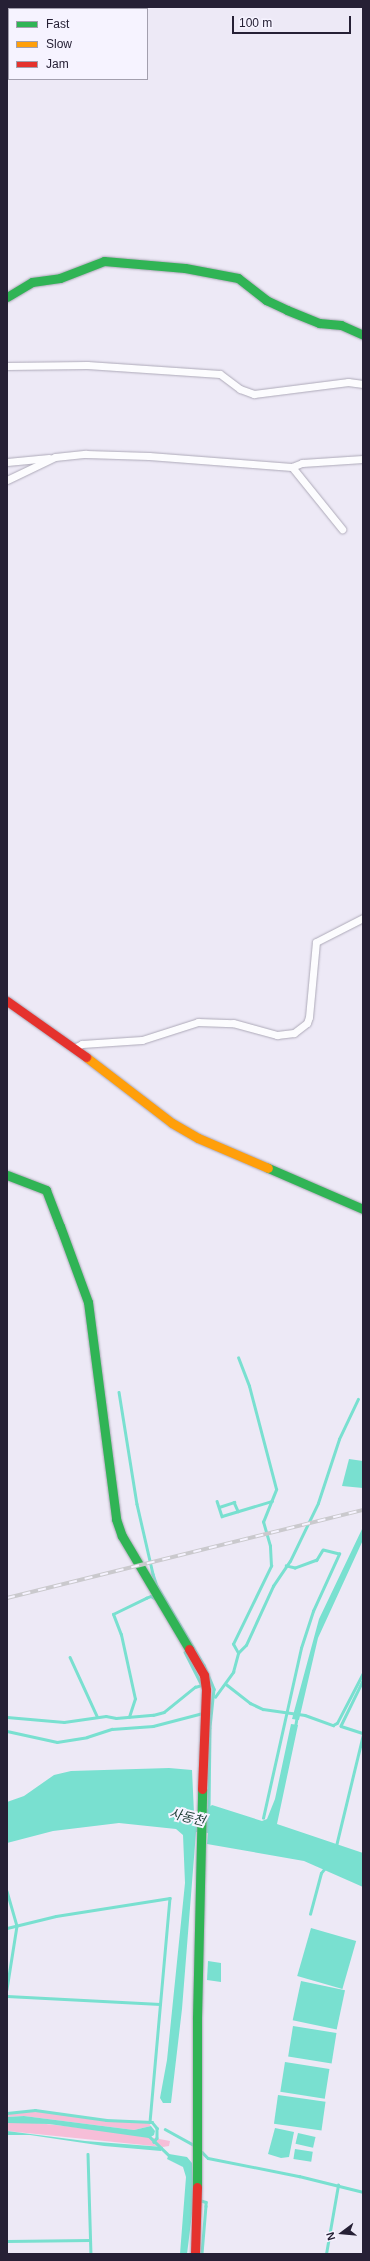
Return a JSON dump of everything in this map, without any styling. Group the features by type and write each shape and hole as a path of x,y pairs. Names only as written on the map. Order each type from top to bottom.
{"street":[{"path":"7,297 32,282 60,278 104,262 185,268 238,278 266,300 287,310 319,323 341,325 363,335"},
{"path":"7,366 87,365 220,374 240,389 254,394 348,382 363,384"},
{"path":"7,462 86,454 149,456 292,467 302,463 363,459"},
{"path":"7,480 55,457"},
{"path":"292,467 342,529"},
{"path":"74,1048 82,1044 142,1040 198,1022 233,1023 277,1035 294,1033 307,1023 309,1018 316,942 363,918"},
{"path":"7,1001 74,1048 172,1123 198,1138 363,1209"},
{"path":"7,1175 28,1181 46,1190 88,1302 116,1519 122,1536 204,1674 206,1690 201,1814 197,2018 199,2151 195,2254"}],"shaded area":[{"path":"35,2111 104,2121 149,2123 151,2126 134,2130 24,2116 7,2117 7,2114"},
{"path":"19,2121 128,2133 170,2141 169,2146 163,2147 7,2131 7,2123"}],"water":[{"path":"349,1459 363,1461 363,1488 342,1486"},
{"path":"363,1527 363,1540 318,1638 299,1720 292,1719 319,1619"},
{"name":"사동천","path":"291,1724 298,1725 277,1824 363,1853 363,1887 304,1861 207,1844 208,1833 196,1832 182,2009 171,2103 163,2103 160,2098 167,2060 185,1883 183,1835 176,1829 119,1823 53,1831 7,1843 7,1802 24,1796 54,1775 71,1771 169,1768 192,1770 194,1813 201,1814 212,1805 262,1821 267,1819 275,1799"},
{"path":"311,1928 356,1941 342,1989 297,1976"},
{"path":"208,1961 221,1963 221,1982 207,1980"},
{"path":"301,1981 345,1990 337,2029 293,2020"},
{"path":"293,2026 336,2033 332,2064 288,2057"},
{"path":"285,2062 329,2069 325,2099 280,2092"},
{"path":"278,2095 326,2102 321,2130 274,2124"},
{"path":"24,2116 134,2130 151,2126 155,2131 154,2135 149,2138 49,2124 7,2123 7,2117"},
{"path":"275,2128 294,2132 289,2157 281,2158 268,2154"},
{"path":"7,2131 85,2141 163,2147 161,2151 104,2146 30,2135 7,2135"},
{"path":"298,2133 316,2137 313,2148 296,2144"},
{"path":"295,2149 313,2152 311,2162 293,2159"},
{"path":"169,2154 187,2157 192,2163 194,2198 187,2254 180,2254 186,2177 183,2167 167,2159"}],"waterway":[{"path":"215,1697 233,1672 238,1653 233,1644 271,1566 270,1546 263,1522 276,1489 249,1386 238,1358"},
{"name":"사동천","path":"119,1392 137,1504 153,1574 157,1586 204,1665 214,1689 210,1728 209,1811"},
{"path":"238,1653 246,1645 273,1586 290,1561 318,1503 339,1439 358,1399"},
{"path":"217,1501 222,1516 272,1501"},
{"path":"219,1507 234,1502 238,1511"},
{"path":"263,1818 301,1648 313,1611 339,1554 323,1550 317,1560 295,1568 286,1566"},
{"path":"129,1717 135,1699 121,1635 113,1614 151,1596 156,1599"},
{"path":"185,1652 201,1683"},
{"path":"70,1657 97,1716"},
{"path":"226,1684 250,1703 263,1709 305,1715 333,1725 337,1723 363,1673"},
{"path":"363,1681 341,1726 363,1733"},
{"path":"7,1717 64,1722 106,1716 116,1718 153,1715 164,1712 195,1687 202,1685"},
{"path":"7,1731 57,1742 87,1737 112,1729 153,1726 203,1713"},
{"path":"295,1727 297,1716"},
{"path":"336,1846 363,1734"},
{"path":"310,1914 321,1873 325,1868"},
{"path":"7,1891 17,1926 7,1989"},
{"path":"7,1928 56,1916 170,1898 150,2122"},
{"path":"7,1996 160,2004"},
{"path":"7,2113 35,2110 106,2120 152,2122 157,2128 157,2138 154,2142"},
{"path":"165,2129 197,2147"},
{"path":"149,2136 171,2157"},
{"path":"202,2152 208,2158 299,2176 363,2192"},
{"path":"88,2154 91,2254"},
{"path":"326,2254 338,2185"},
{"path":"199,2200 206,2202 202,2254"},
{"path":"7,2241 90,2240"}],"railway":[{"path":"7,1598 363,1510"}],"traffic: fast":[{"path":"7,297 32,282 60,278 104,261 185,268 238,278 266,300 287,310 319,323 341,325 363,335"},
{"path":"268,1168 363,1209"},
{"path":"7,1175 46,1190 60,1226 88,1302 116,1519 122,1536 189,1649"},
{"path":"197,2187 197,2018 202,1789"}],"traffic: slow":[{"path":"86,1057 172,1123 198,1138 268,1168"}],"traffic: jam":[{"path":"7,1001 86,1057"},
{"path":"189,1649 204,1675 206,1690 202,1789"},
{"path":"195,2254 197,2187"}]}
